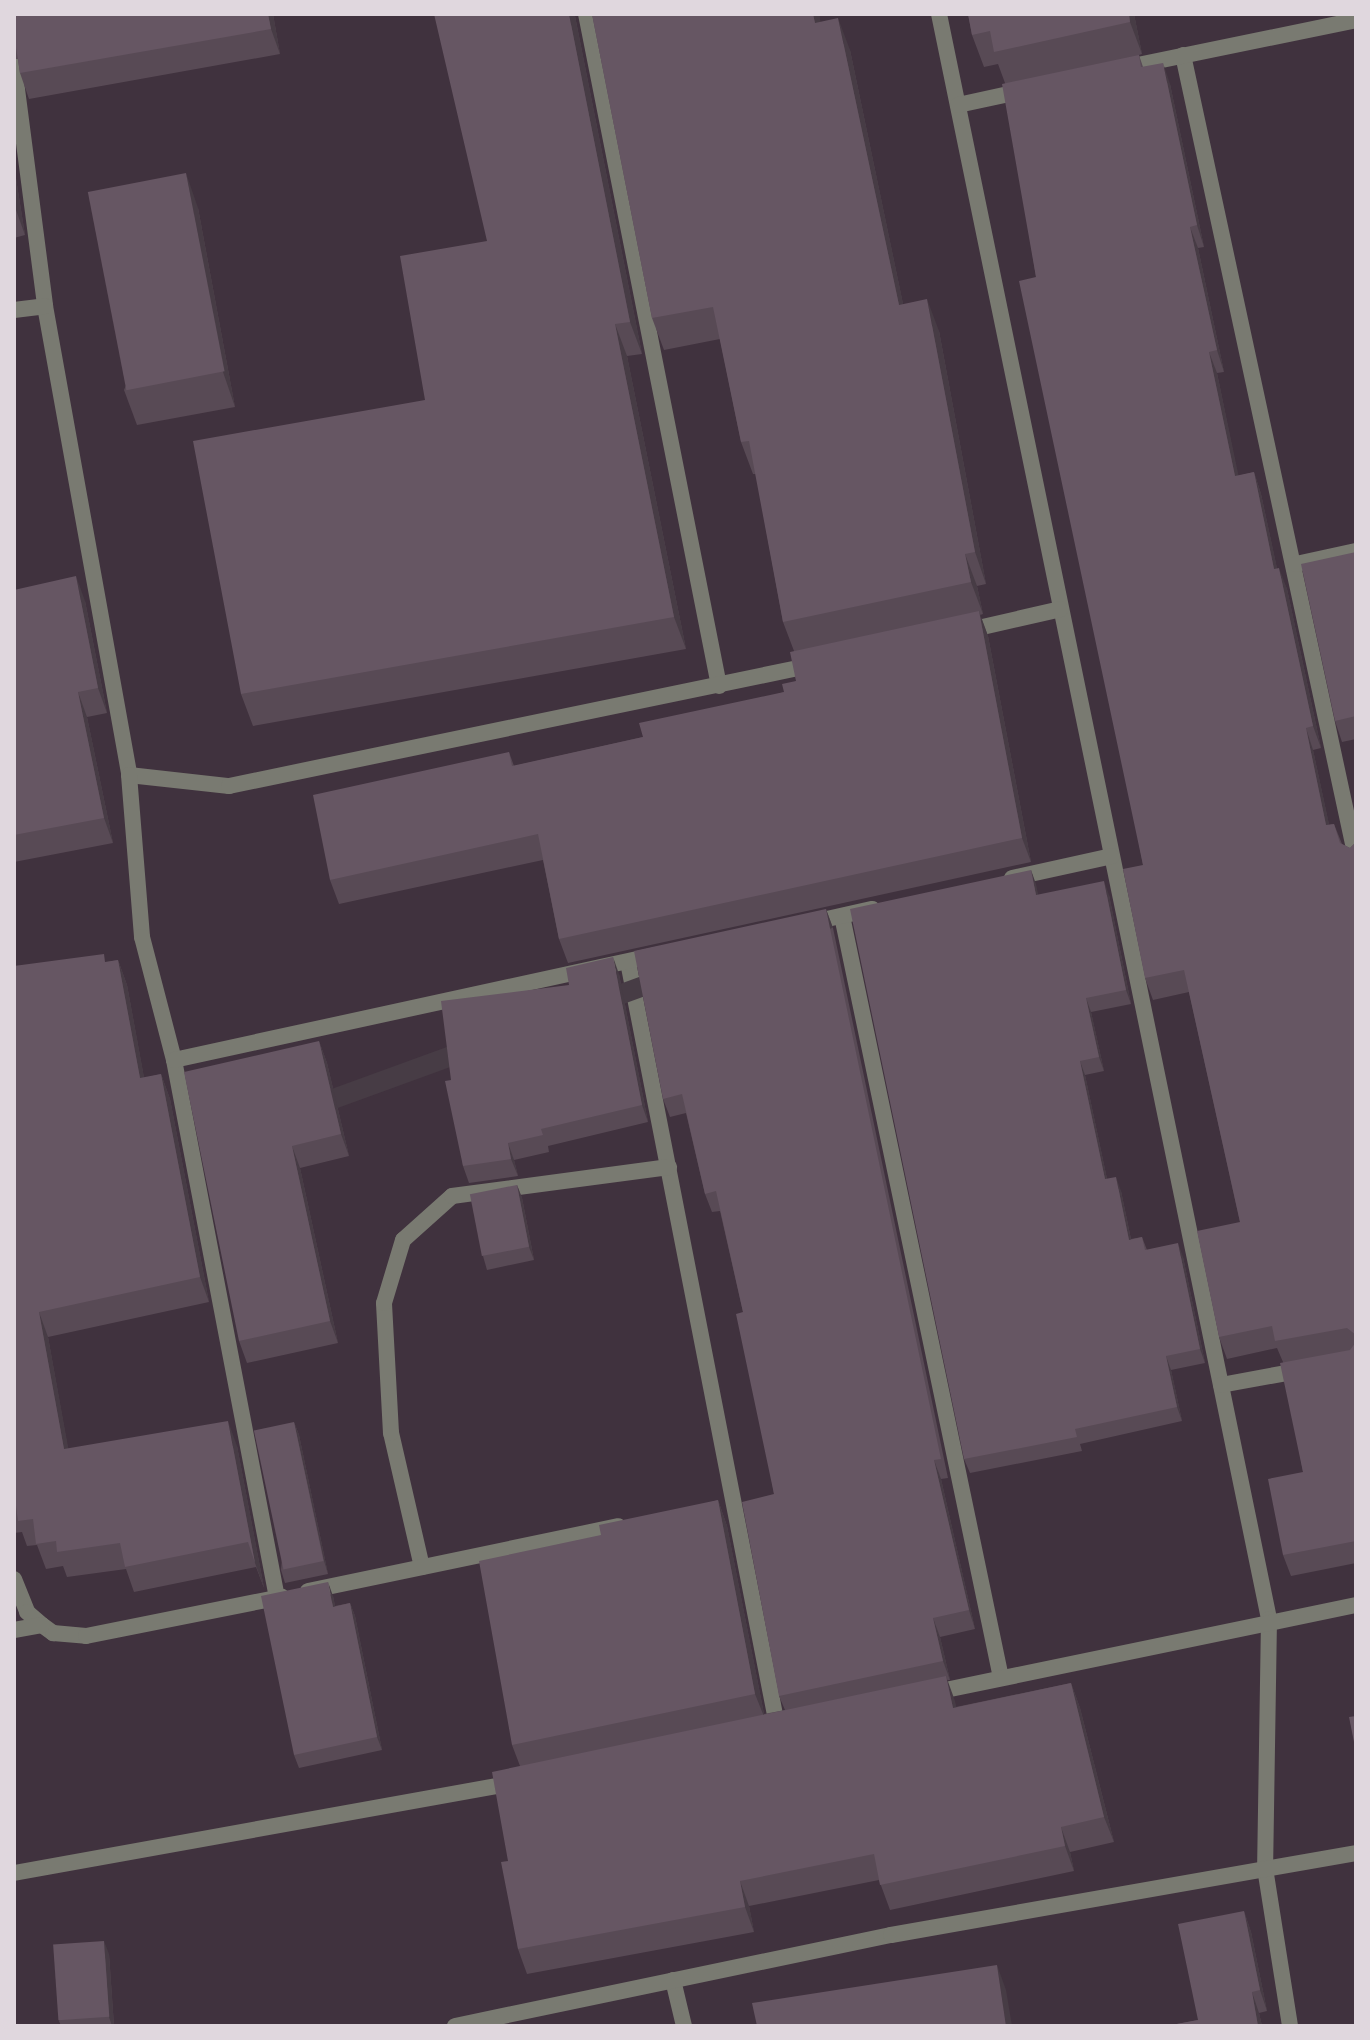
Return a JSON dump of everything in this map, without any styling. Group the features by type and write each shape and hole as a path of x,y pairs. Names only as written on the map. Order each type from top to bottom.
{"street":[{"path":"586,14 719,686"},
{"path":"939,14 1269,1619 1265,1868 1290,2026"},
{"path":"1108,72 1356,20"},
{"path":"1183,55 1350,794 1356,858"},
{"path":"14,66 45,306 129,775 142,937 174,1060 277,1598"},
{"path":"958,105 1048,85"},
{"path":"14,310 45,306"},
{"path":"1296,564 1356,551"},
{"path":"952,634 1061,609"},
{"path":"129,775 229,786 828,661"},
{"path":"992,883 1112,856"},
{"path":"796,925 887,906"},
{"path":"842,916 1001,1678"},
{"path":"174,1060 674,952"},
{"path":"628,962 669,1167 725,1503 777,1725"},
{"path":"422,1567 391,1433 384,1303 403,1240 452,1196 669,1167"},
{"path":"1221,1385 1326,1365"},
{"path":"14,1579 27,1612 42,1625 53,1633 86,1636 640,1521"},
{"path":"912,1697 1269,1619 1356,1605"},
{"path":"14,1630 42,1625"},
{"path":"14,1873 535,1778"},
{"path":"455,2026 673,1980 1356,1853"},
{"path":"673,1980 684,2026"}],"building":[{"path":"14,14 268,14 271,29 20,73"},
{"path":"434,14 569,14 630,322 615,324 674,617 241,694 193,441 425,400 400,256 487,241"},
{"path":"592,14 813,14 815,23 838,18 899,305 927,299 975,552 965,554 971,582 783,622 749,441 741,442 713,307 652,318"},
{"path":"968,14 1129,14 1130,22 994,52 990,31 972,35"},
{"path":"1139,55 1141,67 1163,63 1197,225 1190,227 1217,350 1209,352 1235,476 1254,472 1274,569 1279,568 1313,726 1306,728 1326,825 1334,824 1340,843 1350,848 1356,842 1356,1335 1347,1328 1275,1341 1272,1326 1219,1337 1197,1231 1240,1222 1184,970 1145,978 1123,869 1143,865 1019,281 1036,277 1002,84"},
{"path":"186,173 225,371 126,390 88,192"},
{"path":"1356,552 1356,716 1335,721 1301,564"},
{"path":"76,576 98,688 78,692 104,818 14,835 14,590"},
{"path":"979,611 1022,838 559,939 538,834 330,880 313,795 509,752 512,766 643,737 639,723 784,692 782,684 796,681 790,652"},
{"path":"1031,870 1036,895 1104,881 1126,990 1086,998 1099,1057 1080,1061 1105,1179 1116,1177 1129,1240 1142,1237 1145,1250 1178,1243 1200,1349 1166,1356 1177,1407 1075,1429 1077,1437 964,1459 850,909"},
{"path":"826,909 941,1459 934,1460 969,1610 933,1618 943,1661 779,1696 742,1502 774,1494 736,1314 743,1312 716,1191 705,1194 682,1094 663,1099 634,951"},
{"path":"104,954 105,962 118,960 140,1078 161,1074 200,1277 39,1312 64,1449 228,1421 255,1563 248,1542 125,1567 120,1543 57,1552 56,1541 36,1544 33,1519 18,1521 14,1506 14,966"},
{"path":"613,957 642,1105 541,1129 543,1135 508,1143 511,1159 463,1166 445,1081 451,1080 441,1001 569,985 566,968"},
{"path":"319,1041 341,1134 292,1146 330,1321 239,1341 184,1072"},
{"path":"517,1185 529,1247 482,1256 470,1194"},
{"path":"1356,1342 1356,1541 1283,1555 1268,1479 1303,1472 1280,1363 1350,1350"},
{"path":"294,1422 324,1561 283,1569 254,1431"},
{"path":"718,1500 755,1694 512,1745 479,1561 601,1535 599,1525"},
{"path":"328,1582 333,1607 350,1603 377,1737 294,1755 261,1596"},
{"path":"946,1676 953,1708 1071,1683 1104,1817 1061,1827 1065,1846 880,1885 874,1854 740,1881 745,1907 518,1949 501,1862 508,1861 492,1772"},
{"path":"1356,1716 1356,1752 1349,1717"},
{"path":"1244,1911 1260,1990 1252,1992 1258,2026 1166,2026 1198,2020 1178,1924"},
{"path":"104,1941 109,2017 58,2020 53,1945"},
{"path":"997,1965 1006,2026 757,2026 752,2003"}]}
